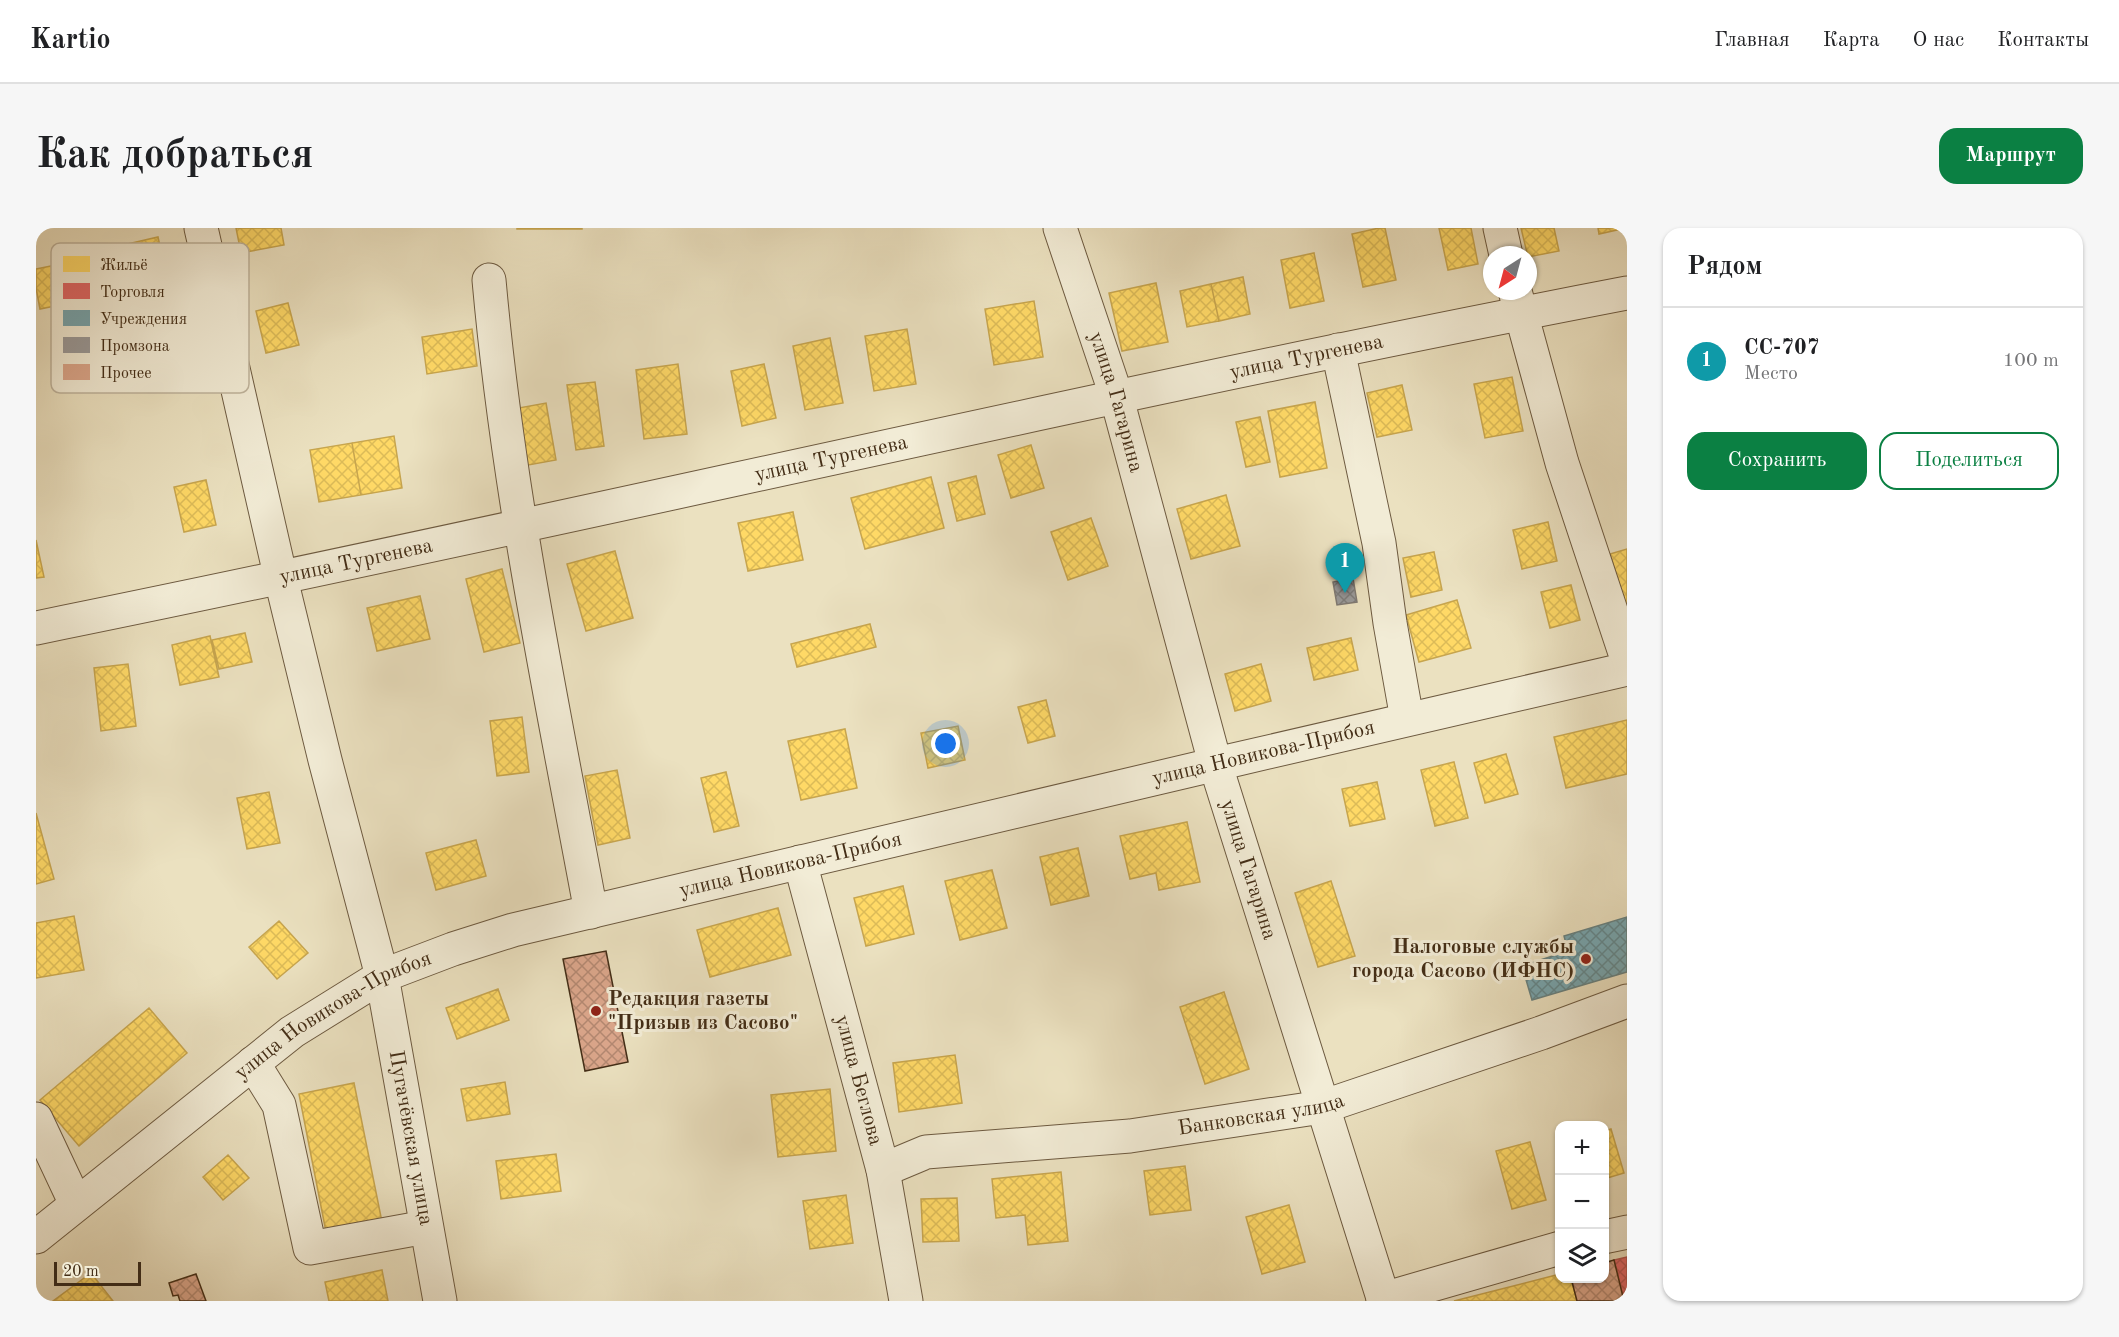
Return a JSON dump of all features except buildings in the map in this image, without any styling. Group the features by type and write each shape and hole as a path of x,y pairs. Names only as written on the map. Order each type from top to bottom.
{"street":[{"name":"Пугачёвская улица","path":"201,228 204,243"},
{"name":"улица Гагарина","path":"1060,228 1116,395 1215,763 1384,1300"},
{"path":"1500,228 1504,246"},
{"path":"489,280 497,371 520,526 591,912"},
{"name":"улица Тургенева","path":"36,628 281,579 1116,395 1338,350 1517,302 1627,293"},
{"path":"1517,302 1563,463 1627,659"},
{"path":"1338,350 1379,543 1407,719"},
{"name":"Пугачёвская улица","path":"239,393 324,760 382,976 440,1301"},
{"name":"улица Новикова-Прибоя","path":"36,1237 292,1032 382,976 453,949 513,930 1215,763 1627,669"},
{"name":"улица Беглова","path":"800,862 883,1170 906,1301"},
{"name":"Банковская улица","path":"883,1170 926,1152 1130,1136 1322,1107 1541,1033 1627,1001"},
{"path":"252,1063 279,1105 310,1248 426,1227"},
{"path":"36,1119 76,1204"},
{"path":"1609,1236 1627,1232"},
{"path":"1384,1300 1555,1249"}],"place":[{"name":"СС-707","path":"1345,593"},
{"name":"Налоговые службы города Сасово (ИФНС)","path":"1586,959"},
{"name":"Редакция газеты \"Призыв из Сасово\"","path":"596,1011"}]}
